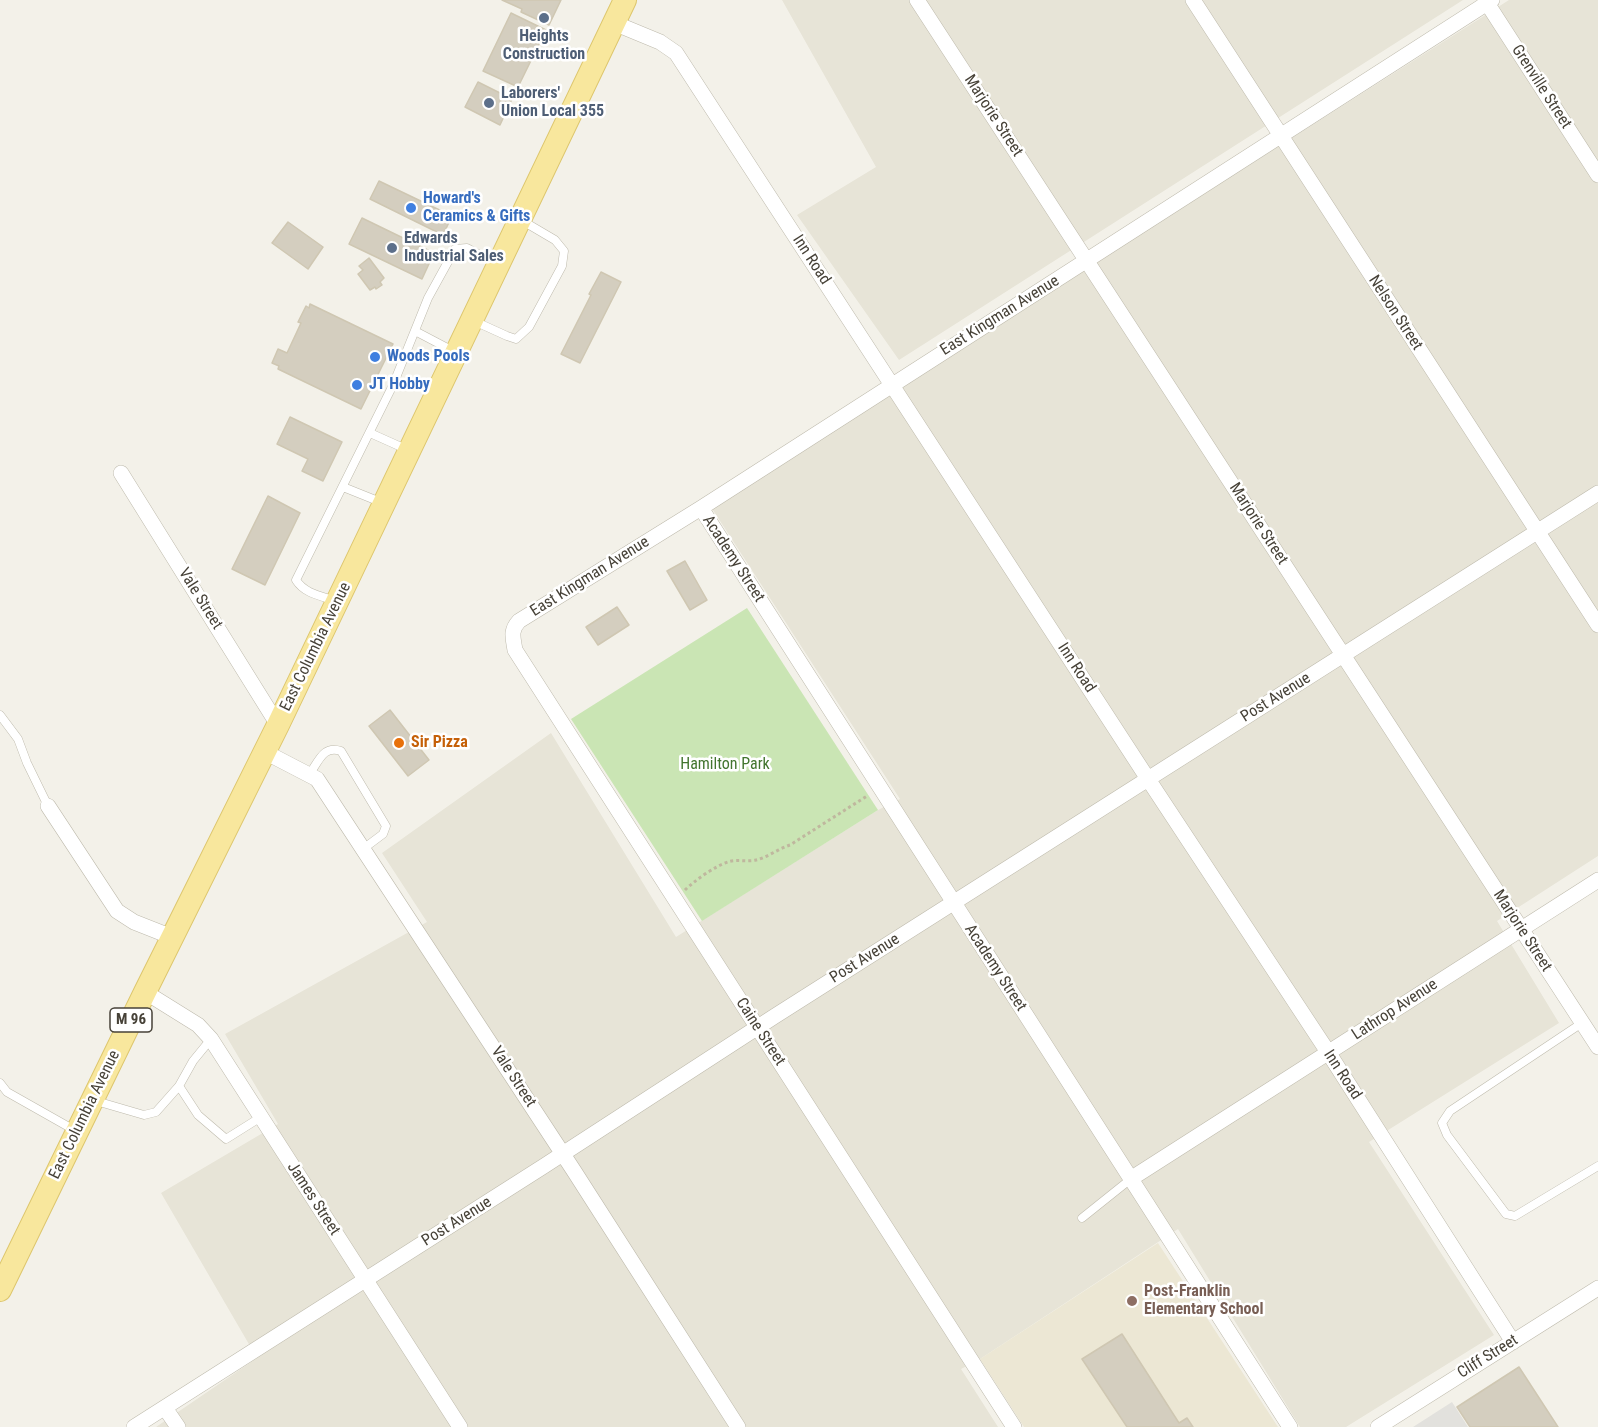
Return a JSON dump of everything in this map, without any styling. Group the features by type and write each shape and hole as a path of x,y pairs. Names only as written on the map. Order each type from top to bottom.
{"main road":[{"name":"East Columbia Avenue","path":"0,1290 265,752 625,0"}],"street":[{"name":"Marjorie Street","path":"917,0 1598,1047"},
{"name":"Nelson Street","path":"1192,0 1598,625"},
{"name":"East Kingman Avenue","path":"512,635 519,621 701,508 1488,1"},
{"name":"Grenville Street","path":"1488,1 1598,175"},
{"name":"Inn Road","path":"614,23 660,42 676,53 1328,1052 1513,1342"},
{"name":"Vale Street","path":"121,473 278,725"},
{"name":"Post Avenue","path":"135,1427 953,903 1598,494"},
{"name":"Academy Street","path":"701,508 1290,1427"},
{"name":"Caine Street","path":"512,635 515,650 1014,1427"},
{"name":"Vale Street","path":"265,752 317,779 563,1154 738,1427"},
{"path":"48,806 117,911 134,922 172,937"},
{"name":"Lathrop Avenue","path":"1132,1178 1598,880"},
{"name":"James Street","path":"145,992 198,1025 211,1039 460,1427"},
{"name":"Cliff Street","path":"1378,1427 1598,1288"},
{"path":"165,1408 178,1427"}],"lane":[{"path":"472,320 516,339 529,327 562,266 564,251 555,240 520,219"},
{"path":"338,601 308,592 300,587 296,580 393,385 428,298 455,249 467,248 498,265"},
{"path":"415,332 456,353"},
{"path":"370,433 409,451"},
{"path":"343,487 384,504"},
{"path":"0,715 18,739 27,764 48,806"},
{"path":"309,775 327,751 333,749 341,751 386,826 383,834 363,849"},
{"path":"1582,1023 1450,1111 1442,1123 1447,1135 1506,1214 1515,1216 1598,1166"},
{"path":"92,1100 144,1115 156,1112 179,1086 211,1039"},
{"path":"0,1083 7,1092 77,1131"},
{"path":"179,1086 198,1115 226,1139 261,1117"},
{"path":"1082,1218 1132,1178"}],"path":[{"path":"675,900 690,885 720,865 729,861 754,861 790,845 880,789"}],"shaded area":[{"path":"782,0 1463,0 899,360 797,215 876,167"},
{"path":"1509,0 1598,0 1598,856 1497,921 1559,1023 1369,1142 1494,1335 1346,1427 1300,1427 1178,1229 980,1359 961,1369 998,1427 156,1427 257,1358 161,1193 278,1124 225,1034 427,922 382,853 551,733 676,937 878,810 900,799 711,507"},
{"name":"Post-Franklin Elementary School","path":"1158,1243 1278,1427 1024,1427 980,1359"},
{"path":"1452,1402 1468,1427 1413,1427"}],"green space":[{"name":"Hamilton Park","path":"747,608 878,810 702,921 571,719"}],"building":[{"name":"Heights Construction","path":"502,0 561,0 549,25"},
{"path":"511,13 546,30 518,87 483,71"},
{"name":"Laborers' Union Local 355","path":"478,82 512,99 500,125 465,107"},
{"name":"Howard's Ceramics & Gifts","path":"379,181 452,216 443,235 370,199"},
{"name":"Edwards Industrial Sales","path":"362,218 434,253 422,279 349,244"},
{"path":"288,222 323,247 308,269 272,243"},
{"path":"369,258 384,278 380,282 382,285 370,290 358,274 363,270 359,266"},
{"path":"601,272 621,282 580,363 561,354"},
{"path":"310,304 393,344 361,409 278,369 279,366 272,363 278,349 287,353 301,323 298,322 306,306 309,308"},
{"path":"290,417 342,442 323,481 302,471 308,459 277,444"},
{"path":"268,496 300,513 265,585 232,569"},
{"path":"685,561 707,600 690,610 667,571"},
{"path":"617,607 629,625 598,645 586,627"},
{"name":"Sir Pizza","path":"390,710 429,760 408,776 369,726"},
{"path":"1122,1334 1179,1423 1187,1418 1193,1427 1127,1427 1082,1359"},
{"path":"1519,1367 1558,1427 1470,1427 1457,1407"}],"place":[{"name":"Heights Construction","path":"544,18"},
{"name":"Laborers' Union Local 355","path":"489,103"},
{"name":"Howard's Ceramics & Gifts","path":"411,208"},
{"name":"Edwards Industrial Sales","path":"392,248"},
{"name":"Woods Pools","path":"375,357"},
{"name":"JT Hobby","path":"357,385"},
{"name":"Sir Pizza","path":"399,743"},
{"name":"Post-Franklin Elementary School","path":"1132,1301"}]}
